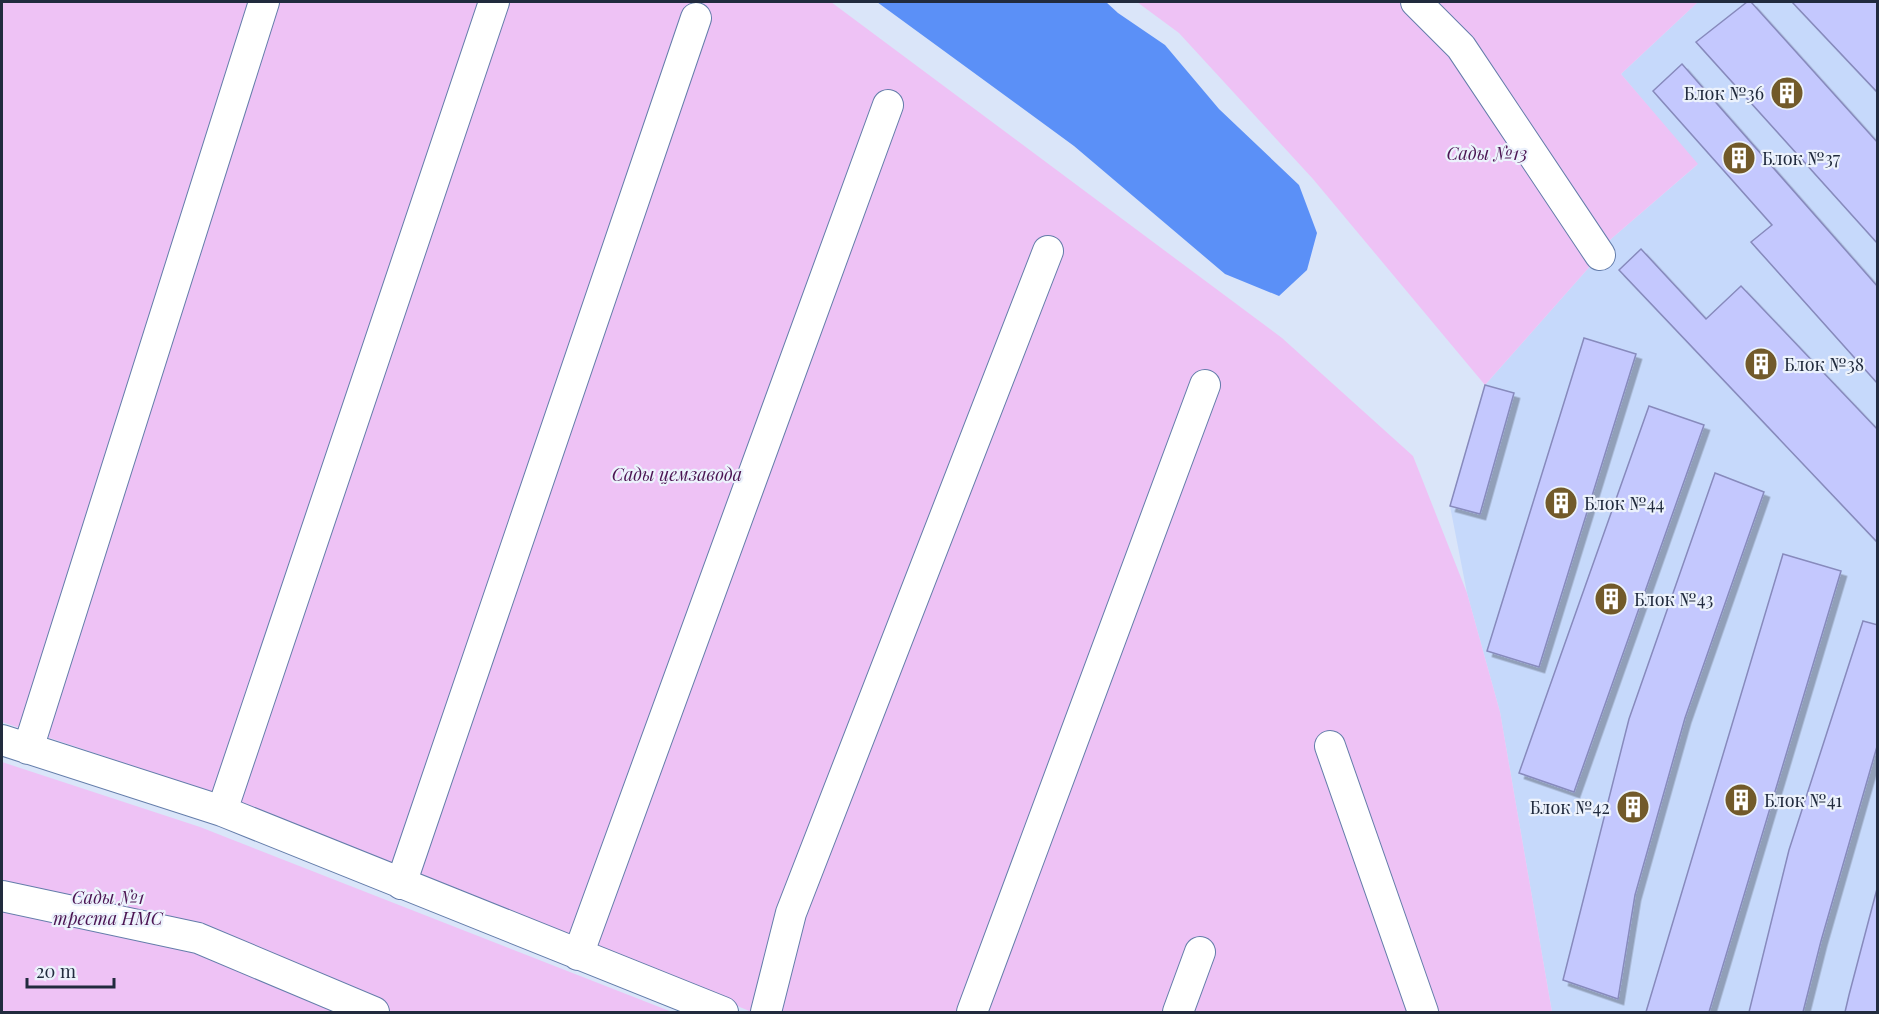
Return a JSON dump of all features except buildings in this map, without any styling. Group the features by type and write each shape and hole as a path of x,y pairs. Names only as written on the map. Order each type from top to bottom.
{"lane":[{"path":"264,2 15,744 222,811 723,1012"},
{"path":"222,811 494,2"},
{"path":"1416,2 1461,47 1600,255"},
{"path":"401,884 696,18"},
{"path":"578,955 888,105"},
{"path":"766,1012 791,914 1048,251"},
{"path":"972,1012 1205,385"},
{"path":"1330,746 1424,1012"},
{"path":"2,896 198,938 375,1012"},
{"path":"1178,1012 1200,952"}],"shaded area":[{"path":"1698,2 1877,2 1877,1012 1552,1012 1500,712 1467,593 1450,506 1485,385 1600,255 1611,239 1697,165 1621,74"}],"green space":[{"name":"Сады цемзавода","path":"2,2 831,2 1282,338 1413,456 1467,593 1500,712 1552,1012 752,1012 202,789 2,722"},
{"name":"Сады №13","path":"1137,2 1698,2 1621,74 1698,164 1611,239 1600,255 1485,385 1313,179 1179,33"},
{"name":"Сады №1 треста НМС","path":"2,762 200,827 672,1012 2,1012"}],"water":[{"path":"877,2 1106,2 1118,13 1165,45 1219,109 1299,185 1317,233 1307,270 1279,296 1225,274 1074,146"}],"place":[{"name":"Блок №36","path":"1787,93"},
{"name":"Блок №37","path":"1739,158"},
{"name":"Блок №38","path":"1761,364"},
{"name":"Блок №44","path":"1561,503"},
{"name":"Блок №43","path":"1611,599"},
{"name":"Блок №41","path":"1741,800"},
{"name":"Блок №42","path":"1633,807"}]}
